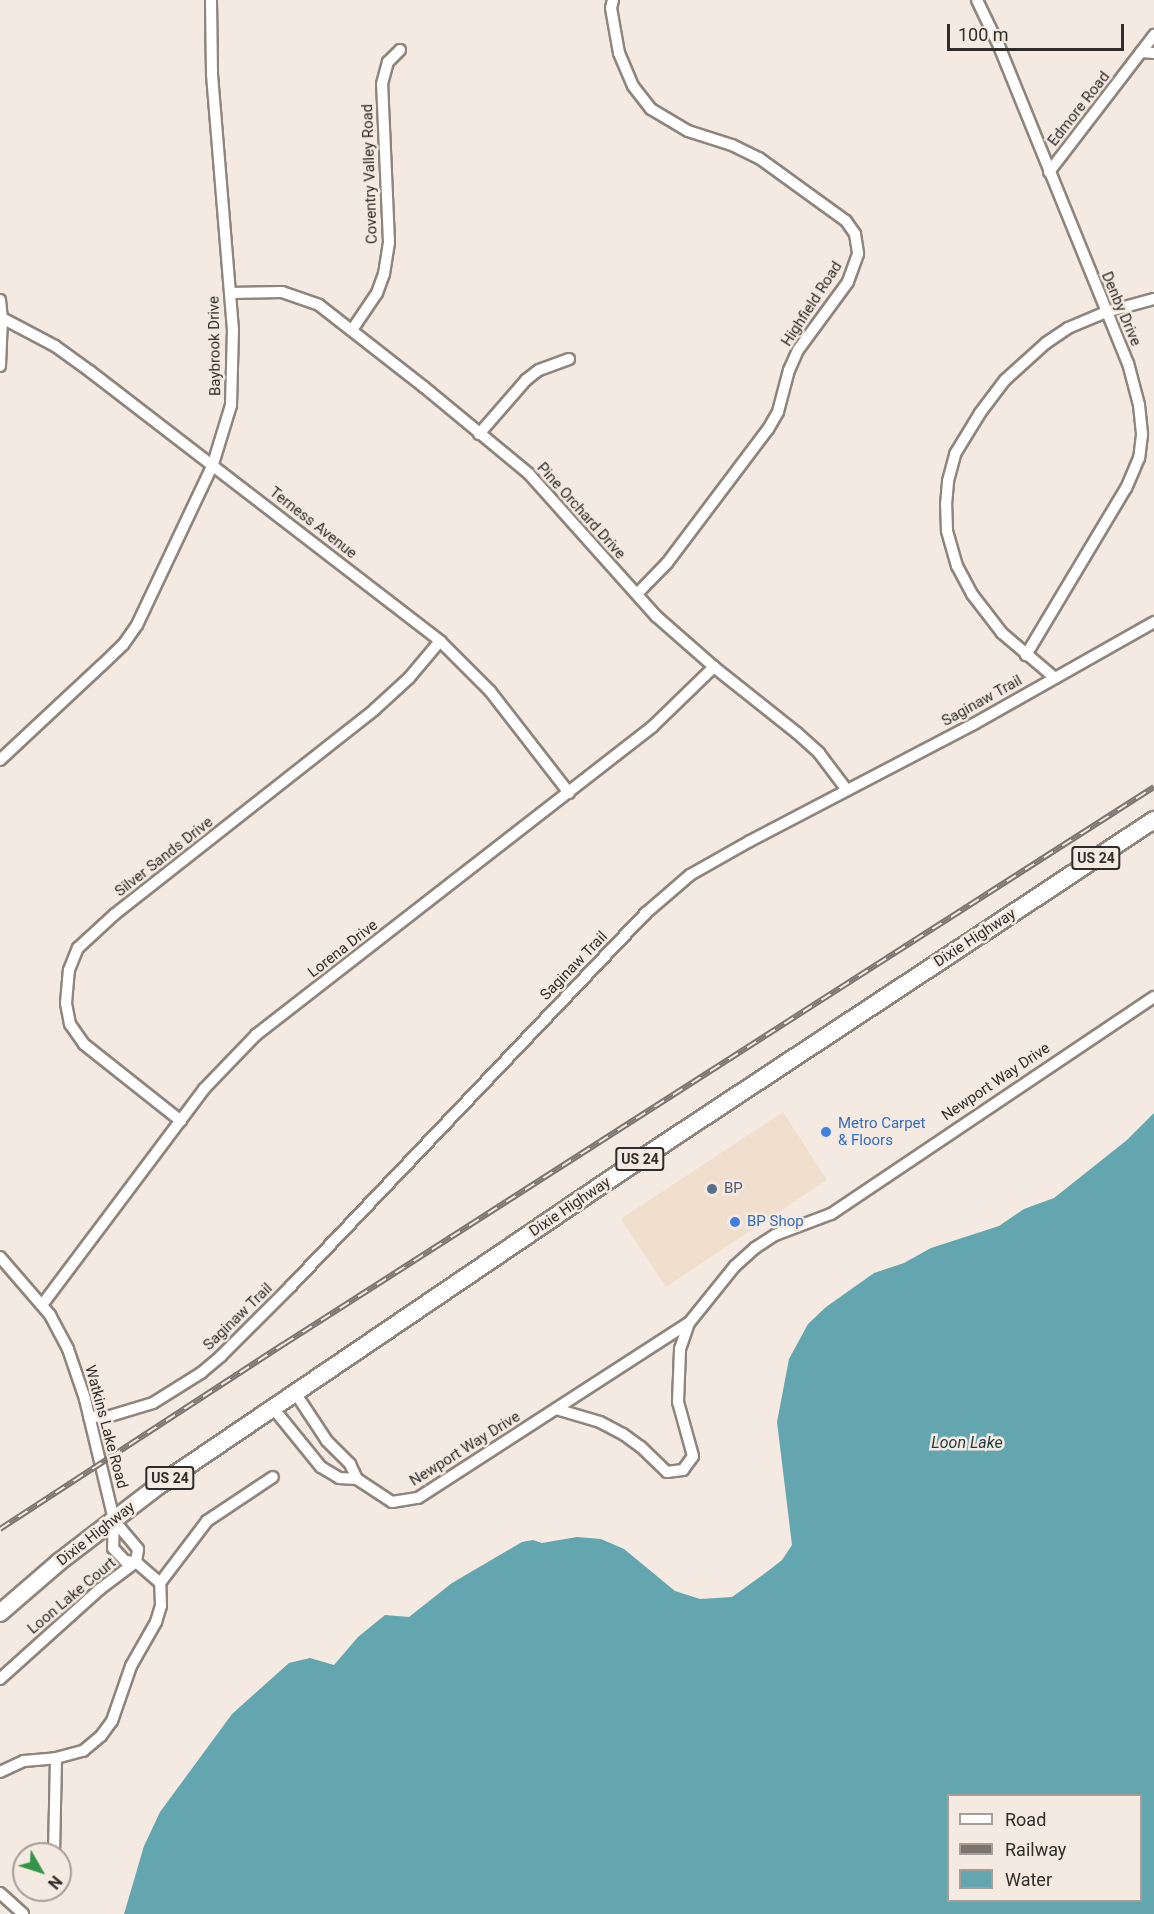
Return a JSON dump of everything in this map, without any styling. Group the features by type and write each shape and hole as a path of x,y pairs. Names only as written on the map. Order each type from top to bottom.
{"main road":[{"name":"Dixie Highway","path":"0,1613 59,1562 158,1486 619,1173 1154,820"}],"street":[{"name":"Baybrook Drive","path":"0,760 123,645 137,625 213,464 231,405 234,382 230,293 212,73 211,0"},
{"name":"Highfield Road","path":"614,0 611,8 619,53 633,86 651,109 688,131 732,145 759,158 846,221 855,234 858,254 848,282 798,350 789,370 778,412 768,429 668,563 637,594"},
{"name":"Denby Drive","path":"976,1 999,46 1128,363 1143,435 1139,458 1120,498 1026,655"},
{"name":"Edmore Road","path":"1049,172 1154,35"},
{"name":"Coventry Valley Road","path":"352,330 377,293 384,274 389,242 382,84 388,62 400,50"},
{"path":"1141,52 1154,52"},
{"name":"Pine Orchard Drive","path":"230,293 282,292 319,305 352,330 529,474 656,616 819,753 847,790"},
{"path":"1055,678 1002,633 972,594 957,566 947,530 948,481 955,454 980,413 1005,380 1030,356 1068,328 1106,312 1154,299"},
{"path":"0,300 2,318 0,366"},
{"name":"Terness Avenue","path":"2,318 55,346 213,464 440,641 490,691 569,793"},
{"path":"479,434 526,380 539,370 568,360"},
{"name":"Saginaw Trail","path":"89,1417 110,1416 153,1403 201,1373 291,1286 574,988 669,892 708,864 1055,678 1154,622"},
{"name":"Silver Sands Drive","path":"181,1121 84,1044 70,1024 66,1003 69,970 78,948 115,914 374,710 409,678 440,641"},
{"name":"Lorena Drive","path":"42,1305 204,1089 256,1035 652,727 714,667"},
{"name":"Newport Way Drive","path":"273,1408 321,1467 339,1478 357,1479 393,1502 418,1498 689,1323 735,1266 755,1248 775,1235 831,1214 1154,997"},
{"name":"Watkins Lake Road","path":"0,1257 50,1315 74,1364 114,1520 114,1548 125,1561 136,1562 160,1583"},
{"name":"Newport Way Drive","path":"556,1409 600,1422 623,1434 641,1447 667,1472 683,1470 693,1456 678,1402 681,1349 689,1323"},
{"name":"Newport Way Drive","path":"296,1394 327,1441 350,1464 357,1479"},
{"path":"0,1772 24,1761 56,1758 83,1751 100,1736 112,1721 131,1666 156,1622 161,1606 160,1583 207,1521 273,1477"},
{"name":"Watkins Lake Road","path":"114,1520 138,1549 136,1562"},
{"name":"Loon Lake Court","path":"0,1679 100,1589 136,1562"},
{"path":"54,1842 56,1758"},
{"path":"0,1893 23,1914"}],"shaded area":[{"path":"783,1112 827,1180 666,1287 621,1219"}],"water":[{"name":"Loon Lake","path":"1154,1113 1154,1914 124,1914 144,1846 160,1812 232,1714 289,1663 310,1658 334,1665 358,1637 385,1615 409,1617 452,1583 522,1542 533,1540 542,1543 577,1537 601,1539 624,1549 675,1591 700,1599 732,1597 768,1571 782,1560 792,1545 777,1422 789,1359 808,1324 826,1307 874,1273 904,1263 931,1248 999,1226 1024,1209 1054,1198 1127,1140"}],"railway":[{"path":"0,1529 284,1344 1154,787"}],"place":[{"name":"Metro Carpet & Floors","path":"826,1132"},
{"name":"BP","path":"712,1189"},
{"name":"BP Shop","path":"735,1222"}]}
